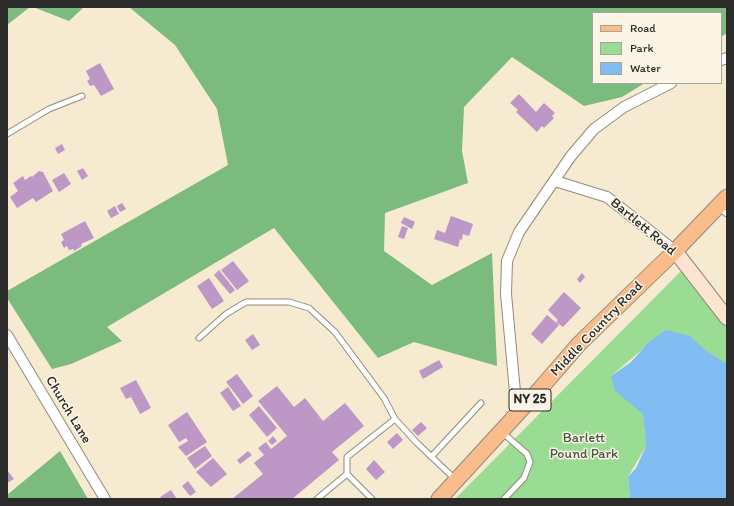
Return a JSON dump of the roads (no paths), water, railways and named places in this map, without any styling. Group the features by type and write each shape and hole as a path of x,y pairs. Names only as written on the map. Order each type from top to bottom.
{"main road":[{"name":"Middle Country Road","path":"439,499 602,320 724,206"}],"street":[{"path":"517,414 506,294 507,262 518,232 571,156 594,129 624,107 669,84"},
{"name":"Bartlett Road","path":"555,181 606,197 633,216 675,251 727,318"},
{"name":"Church Lane","path":"7,335 106,499"}],"lane":[{"path":"7,134 49,110 82,96"},
{"path":"199,338 226,314 246,302 289,302 309,308 335,332 384,398 395,418 431,457 456,480"},
{"path":"431,457 481,403"},
{"path":"370,498 347,474 347,457 395,418"},
{"path":"501,431 527,454 530,462 524,478 504,499"},
{"path":"317,499 347,474"}],"water":[{"path":"665,330 690,336 705,350 727,364 727,499 630,499 628,477 636,468 646,446 643,414 615,391 611,376 631,362 649,342"}],"park label":[{"name":"Barlett Pound Park","path":"584,446"}]}
